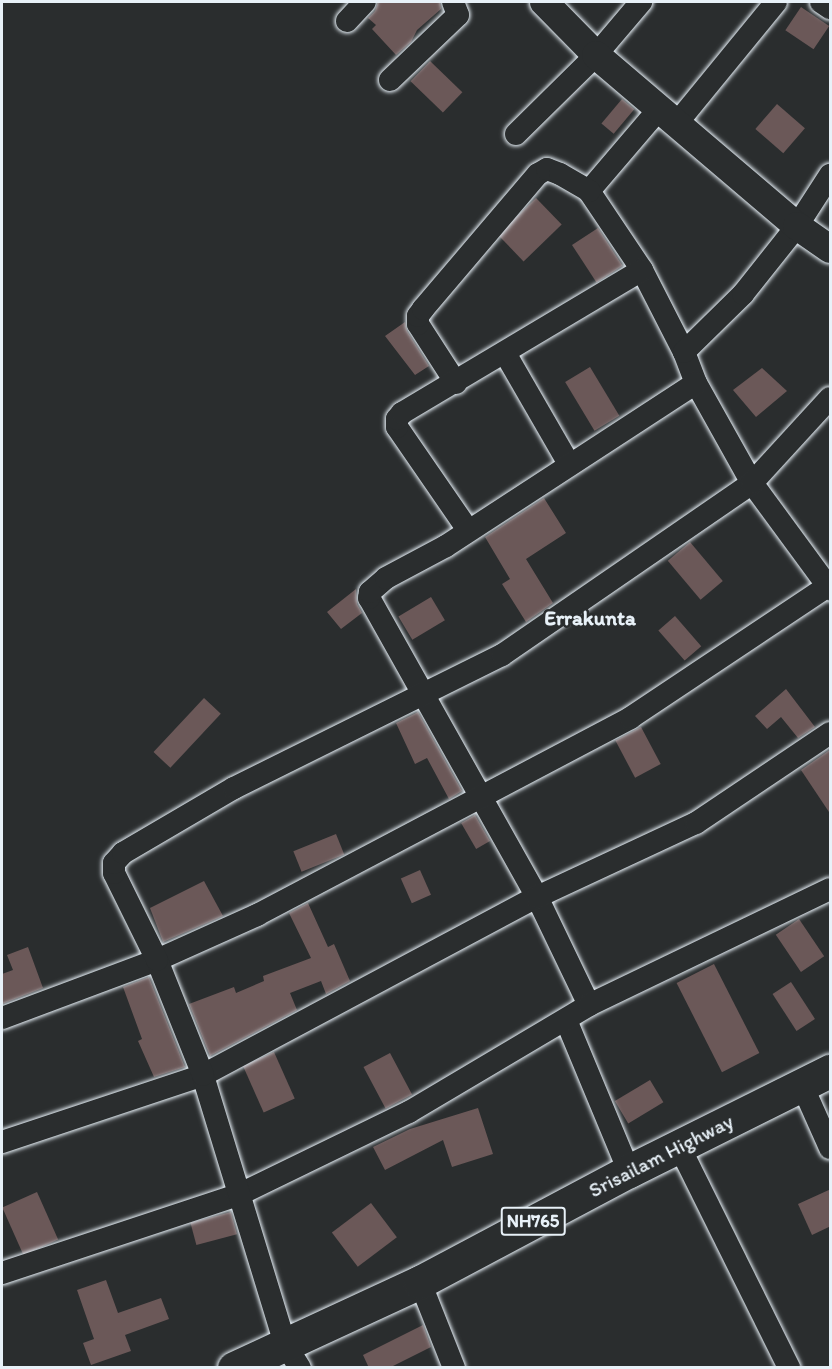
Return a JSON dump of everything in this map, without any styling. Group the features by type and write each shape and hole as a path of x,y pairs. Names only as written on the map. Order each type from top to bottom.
{"highway":[{"name":"Srisailam Highway","path":"234,1368 292,1356 420,1282 629,1171 831,1071"}],"street":[{"path":"346,21 365,2"},
{"path":"390,80 458,15 453,2"},
{"path":"544,2 596,54 668,116 797,226 831,249"},
{"path":"516,134 596,54 641,2"},
{"path":"589,191 668,116 776,2"},
{"path":"821,2 831,9"},
{"path":"2,1018 157,960 257,915 630,718 829,587 752,483 696,383 684,352 642,270 589,191 547,169 538,174 418,316 418,324 456,383"},
{"path":"684,352 743,294 797,226 831,175"},
{"path":"468,530 398,427 397,419 402,413 456,383 642,270"},
{"path":"506,353 569,464"},
{"path":"589,1005 537,897 479,796 424,692 373,605 370,592 386,578 446,546 696,383"},
{"path":"292,1356 238,1195 203,1075 157,960 114,873 114,863 118,858 234,788 502,655 752,483 831,398"},
{"path":"2,1142 203,1075 537,897 696,823 831,733"},
{"path":"2,1272 238,1195 409,1112 589,1005 831,889"},
{"path":"566,1020 629,1171"},
{"path":"802,1085 831,1148"},
{"path":"679,1146 780,1364"},
{"path":"420,1282 454,1368"}],"building":[{"path":"378,2 440,2 441,9 417,30 411,42 396,55 372,29 376,25 368,18 375,11"},
{"path":"801,7 829,26 814,49 785,30"},
{"path":"430,61 462,92 443,112 411,81"},
{"path":"622,99 634,109 614,134 601,124"},
{"path":"777,104 805,128 783,153 755,129"},
{"path":"536,198 562,225 524,261 498,235"},
{"path":"598,228 623,266 597,283 572,245"},
{"path":"405,322 407,331 429,366 415,375 385,336"},
{"path":"590,367 619,416 594,431 565,382"},
{"path":"762,368 787,391 756,417 733,390"},
{"path":"544,498 566,533 526,559 553,603 526,622 502,584 510,579 485,537"},
{"path":"690,542 723,581 701,600 668,561"},
{"path":"356,589 357,604 362,613 341,629 327,612"},
{"path":"431,597 445,620 412,640 398,617"},
{"path":"675,616 701,646 685,661 658,630"},
{"path":"786,689 815,727 798,738 781,717 767,729 755,716"},
{"path":"204,698 221,714 170,768 154,752"},
{"path":"418,712 462,791 449,799 427,758 415,764 396,723"},
{"path":"641,727 661,764 635,778 615,741"},
{"path":"831,749 831,815 801,770"},
{"path":"475,815 490,841 476,849 461,823"},
{"path":"336,834 344,854 302,872 293,851"},
{"path":"420,870 431,895 412,903 401,879"},
{"path":"204,881 223,916 163,942 150,908"},
{"path":"308,903 328,947 334,944 350,981 326,994 321,981 290,993 297,1010 210,1056 189,1004 234,987 236,993 264,981 263,976 311,958 289,913"},
{"path":"799,919 824,956 801,972 776,935"},
{"path":"28,947 43,988 2,1004 2,974 13,970 7,955"},
{"path":"714,964 759,1053 722,1072 677,983"},
{"path":"149,977 185,1067 154,1077 138,1041 142,1039 123,987"},
{"path":"791,982 815,1019 797,1031 773,994"},
{"path":"274,1052 295,1099 264,1112 243,1066"},
{"path":"390,1053 412,1094 386,1109 364,1067"},
{"path":"650,1080 663,1102 628,1123 615,1101"},
{"path":"478,1108 493,1154 452,1167 443,1140 385,1170 373,1147 410,1129"},
{"path":"831,1189 831,1226 812,1235 798,1204"},
{"path":"37,1192 58,1240 23,1255 2,1207"},
{"path":"371,1203 397,1237 358,1267 332,1232"},
{"path":"231,1212 237,1234 196,1245 190,1223"},
{"path":"106,1280 118,1313 161,1298 169,1319 125,1335 131,1351 91,1365 83,1343 94,1339 77,1290"},
{"path":"423,1325 431,1347 389,1368 369,1368 363,1355"}],"district":[{"name":"Errakunta","path":"590,618"}]}
